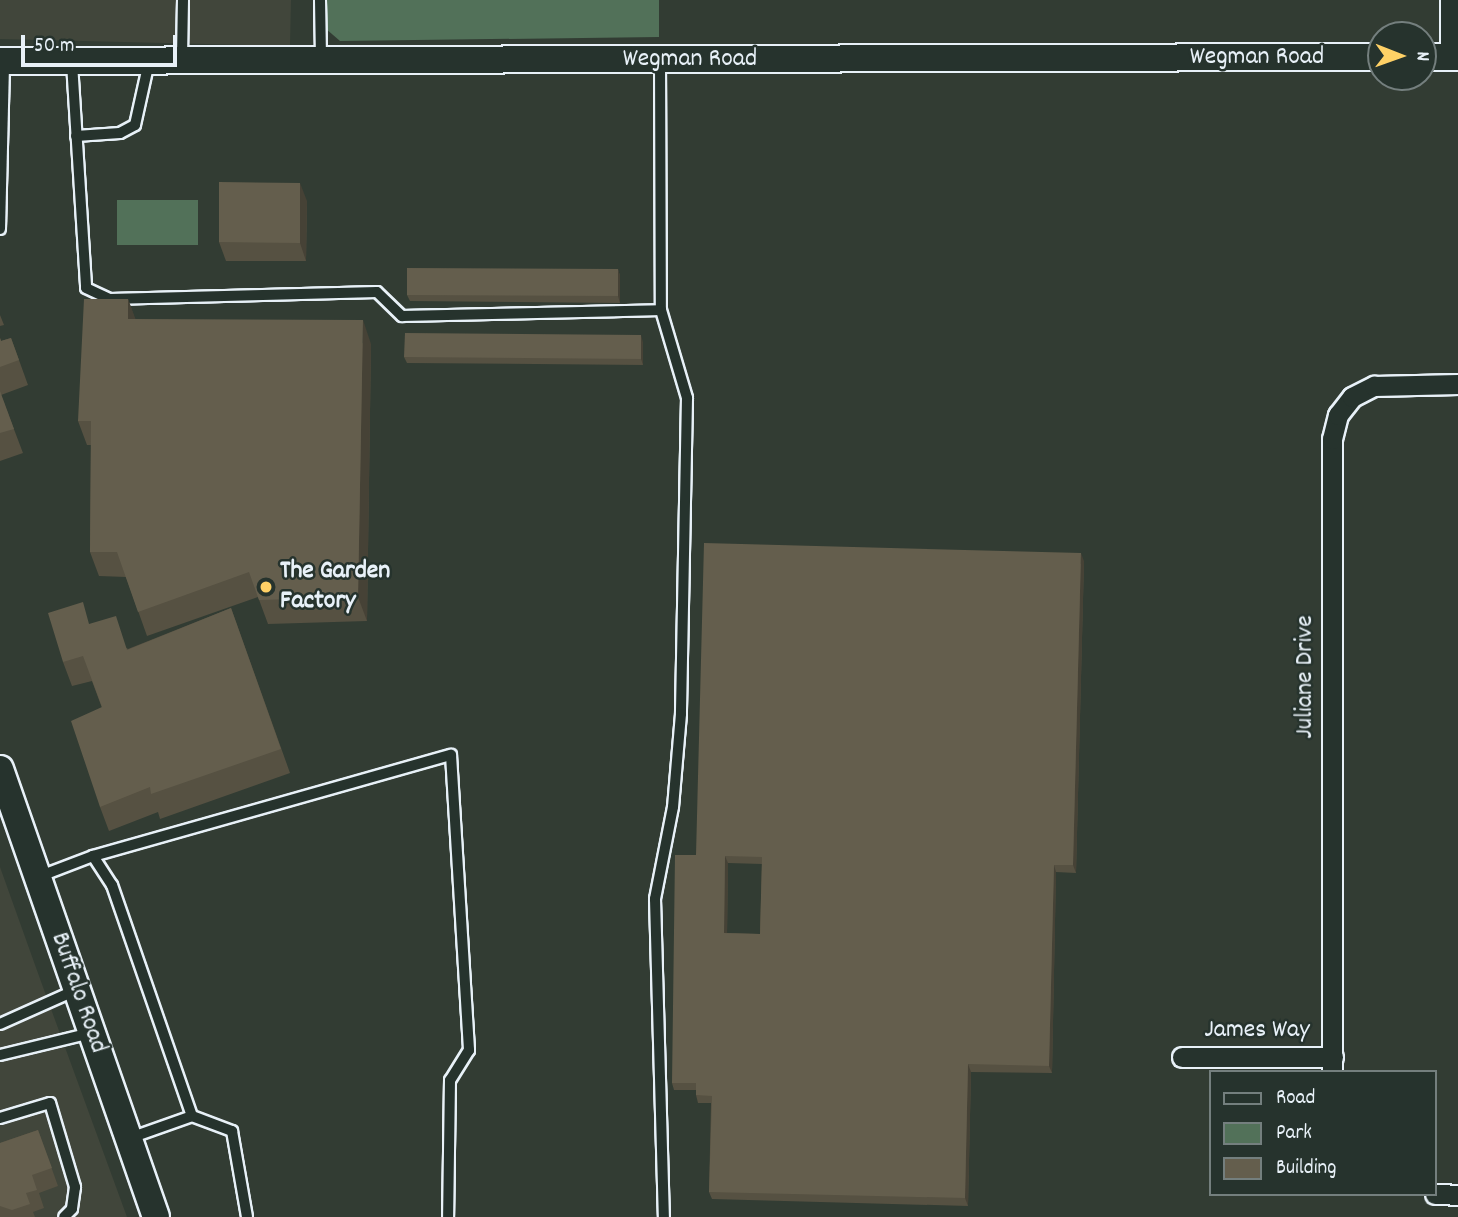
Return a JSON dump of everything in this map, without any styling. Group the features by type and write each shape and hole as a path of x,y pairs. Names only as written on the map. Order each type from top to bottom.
{"street":[{"path":"1450,0 1454,57"},
{"name":"Wegman Road","path":"2,61 1367,57"},
{"name":"Juliane Drive","path":"1333,1065 1332,439 1338,415 1352,397 1374,386 1458,384"},
{"name":"Buffalo Road","path":"0,769 156,1217"},
{"name":"James Way","path":"1182,1057 1333,1065"},
{"path":"1437,1194 1458,1195"}],"lane":[{"path":"182,61 183,0"},
{"path":"320,0 321,61"},
{"path":"660,60 661,310 687,398 681,715 673,807 655,899 664,1217"},
{"path":"0,229 2,61"},
{"path":"72,62 86,288 110,299 377,292 402,316 661,310"},
{"path":"76,136 120,133 135,125 149,62"},
{"path":"38,877 93,856 451,755 469,1050 450,1080 448,1217"},
{"path":"93,856 112,885 192,1116"},
{"path":"0,1024 77,990"},
{"path":"0,1055 92,1033"},
{"path":"0,1118 50,1103 75,1187 72,1209 64,1217"},
{"path":"128,1138 192,1116 232,1131 247,1217"}],"shaded area":[{"path":"0,0 291,0 290,46 0,39"},
{"path":"0,867 39,976 127,1217 0,1217"}],"green space":[{"path":"325,0 659,0 659,37 340,41 325,28"},
{"path":"117,200 198,200 198,245 117,245"}],"building":[{"path":"219,182 300,183 300,243 219,242"},
{"path":"407,268 618,269 618,296 407,295"},
{"path":"84,299 128,299 128,319 363,320 358,597 259,600 249,572 138,612 117,552 90,552 91,421 78,421"},
{"path":"405,333 641,335 641,359 404,357"},
{"path":"0,338 1,341 11,338 19,360 0,367"},
{"path":"0,391 14,429 0,433"},
{"path":"704,543 1081,553 1073,865 1054,865 1049,1066 968,1064 965,1198 709,1192 712,1096 696,1095 696,1083 672,1083 675,855 696,855","holes":["725,856 762,857 760,934 724,933"]},
{"path":"83,602 89,624 116,616 127,650 231,608 281,749 151,794 150,787 100,807 71,721 102,707 83,656 63,662 48,613"},
{"path":"38,1130 52,1168 32,1175 37,1190 26,1193 30,1204 12,1210 0,1206 0,1143"}],"place":[{"name":"The Garden Factory","path":"266,587"}]}
